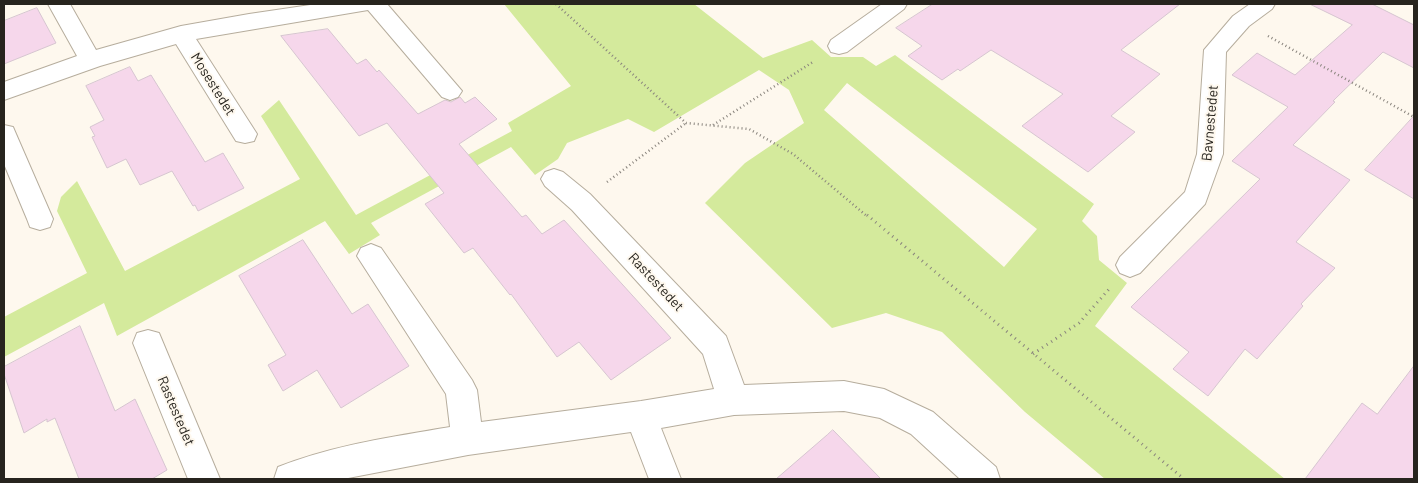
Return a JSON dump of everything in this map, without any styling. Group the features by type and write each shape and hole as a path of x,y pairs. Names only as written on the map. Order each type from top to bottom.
{"street":[{"path":"59,4 90,59"},
{"name":"Mosestedet","path":"4,91 90,59 260,11 364,4"},
{"path":"375,4 450,91"},
{"path":"839,46 896,4"},
{"name":"Bavnestedet","path":"1130,265 1196,197 1210,154 1215,50 1241,21 1264,4"},
{"name":"Mosestedet","path":"181,34 245,134"},
{"path":"4,134 40,219"},
{"name":"Rastestedet","path":"554,179 581,202 715,346 734,400"},
{"path":"371,256 461,390 468,439"},
{"name":"Rastestedet","path":"148,343 204,479"},
{"path":"290,479 356,470 468,439 641,416 734,400 844,396 884,404 922,423 984,479"},
{"path":"641,416 665,479"}],"path":[{"path":"556,4 686,123 749,129 794,154 1184,479"},
{"path":"1241,21 1414,117"},
{"path":"712,126 839,46"},
{"path":"581,202 686,123"},
{"path":"1033,354 1079,323 1130,265"}],"green space":[{"path":"504,4 694,4 763,58 812,40 831,57 863,57 876,66 895,55 1094,204 1082,221 1097,236 1099,260 1127,283 1095,326 1285,479 1105,479 1025,412 942,332 886,313 832,328 705,203 745,163 804,123 789,90 759,70 654,132 628,119 567,143 558,159 535,175 511,147 371,223 380,235 349,254 325,221 117,336 104,303 4,357 4,317 87,273 57,211 61,197 77,181 125,271 300,179 261,116 279,100 356,215 512,131 508,123 571,86","holes":["847,83 1037,229 1004,267 824,110"]}],"building":[{"path":"933,4 1180,4 1121,50 1160,74 1111,116 1135,132 1088,172 1022,126 1063,94 991,50 960,71 958,69 942,80 908,56 922,46 896,28"},
{"path":"1310,4 1372,4 1414,25 1414,68 1383,52 1333,101 1335,102 1293,145 1350,180 1296,242 1335,268 1301,304 1303,306 1257,359 1245,349 1208,396 1173,369 1189,352 1131,307 1260,179 1232,161 1288,107 1232,75 1257,53 1295,75 1352,25"},
{"path":"37,8 56,43 4,64 4,21"},
{"path":"328,29 357,64 366,59 377,72 379,70 418,114 445,100 451,102 460,97 465,103 475,97 497,119 459,144 522,217 526,215 542,234 564,220 671,338 611,380 579,342 557,357 511,294 473,248 464,253 425,204 444,193 387,123 359,136 281,36"},
{"path":"130,67 138,81 151,75 205,162 223,153 244,188 198,211 172,171 140,185 126,159 107,168 92,137 95,136 90,127 104,120 86,86"},
{"path":"1414,116 1414,199 1365,170"},
{"path":"303,240 352,314 368,304 409,366 341,408 317,370 283,391 268,365 286,355 239,276"},
{"path":"80,326 115,411 135,399 167,470 152,479 79,479 55,418 47,422 47,419 24,433 4,374 4,367"},
{"path":"1414,366 1414,479 1305,479 1362,403 1377,414"},
{"path":"833,430 881,479 776,479 827,435"}]}
